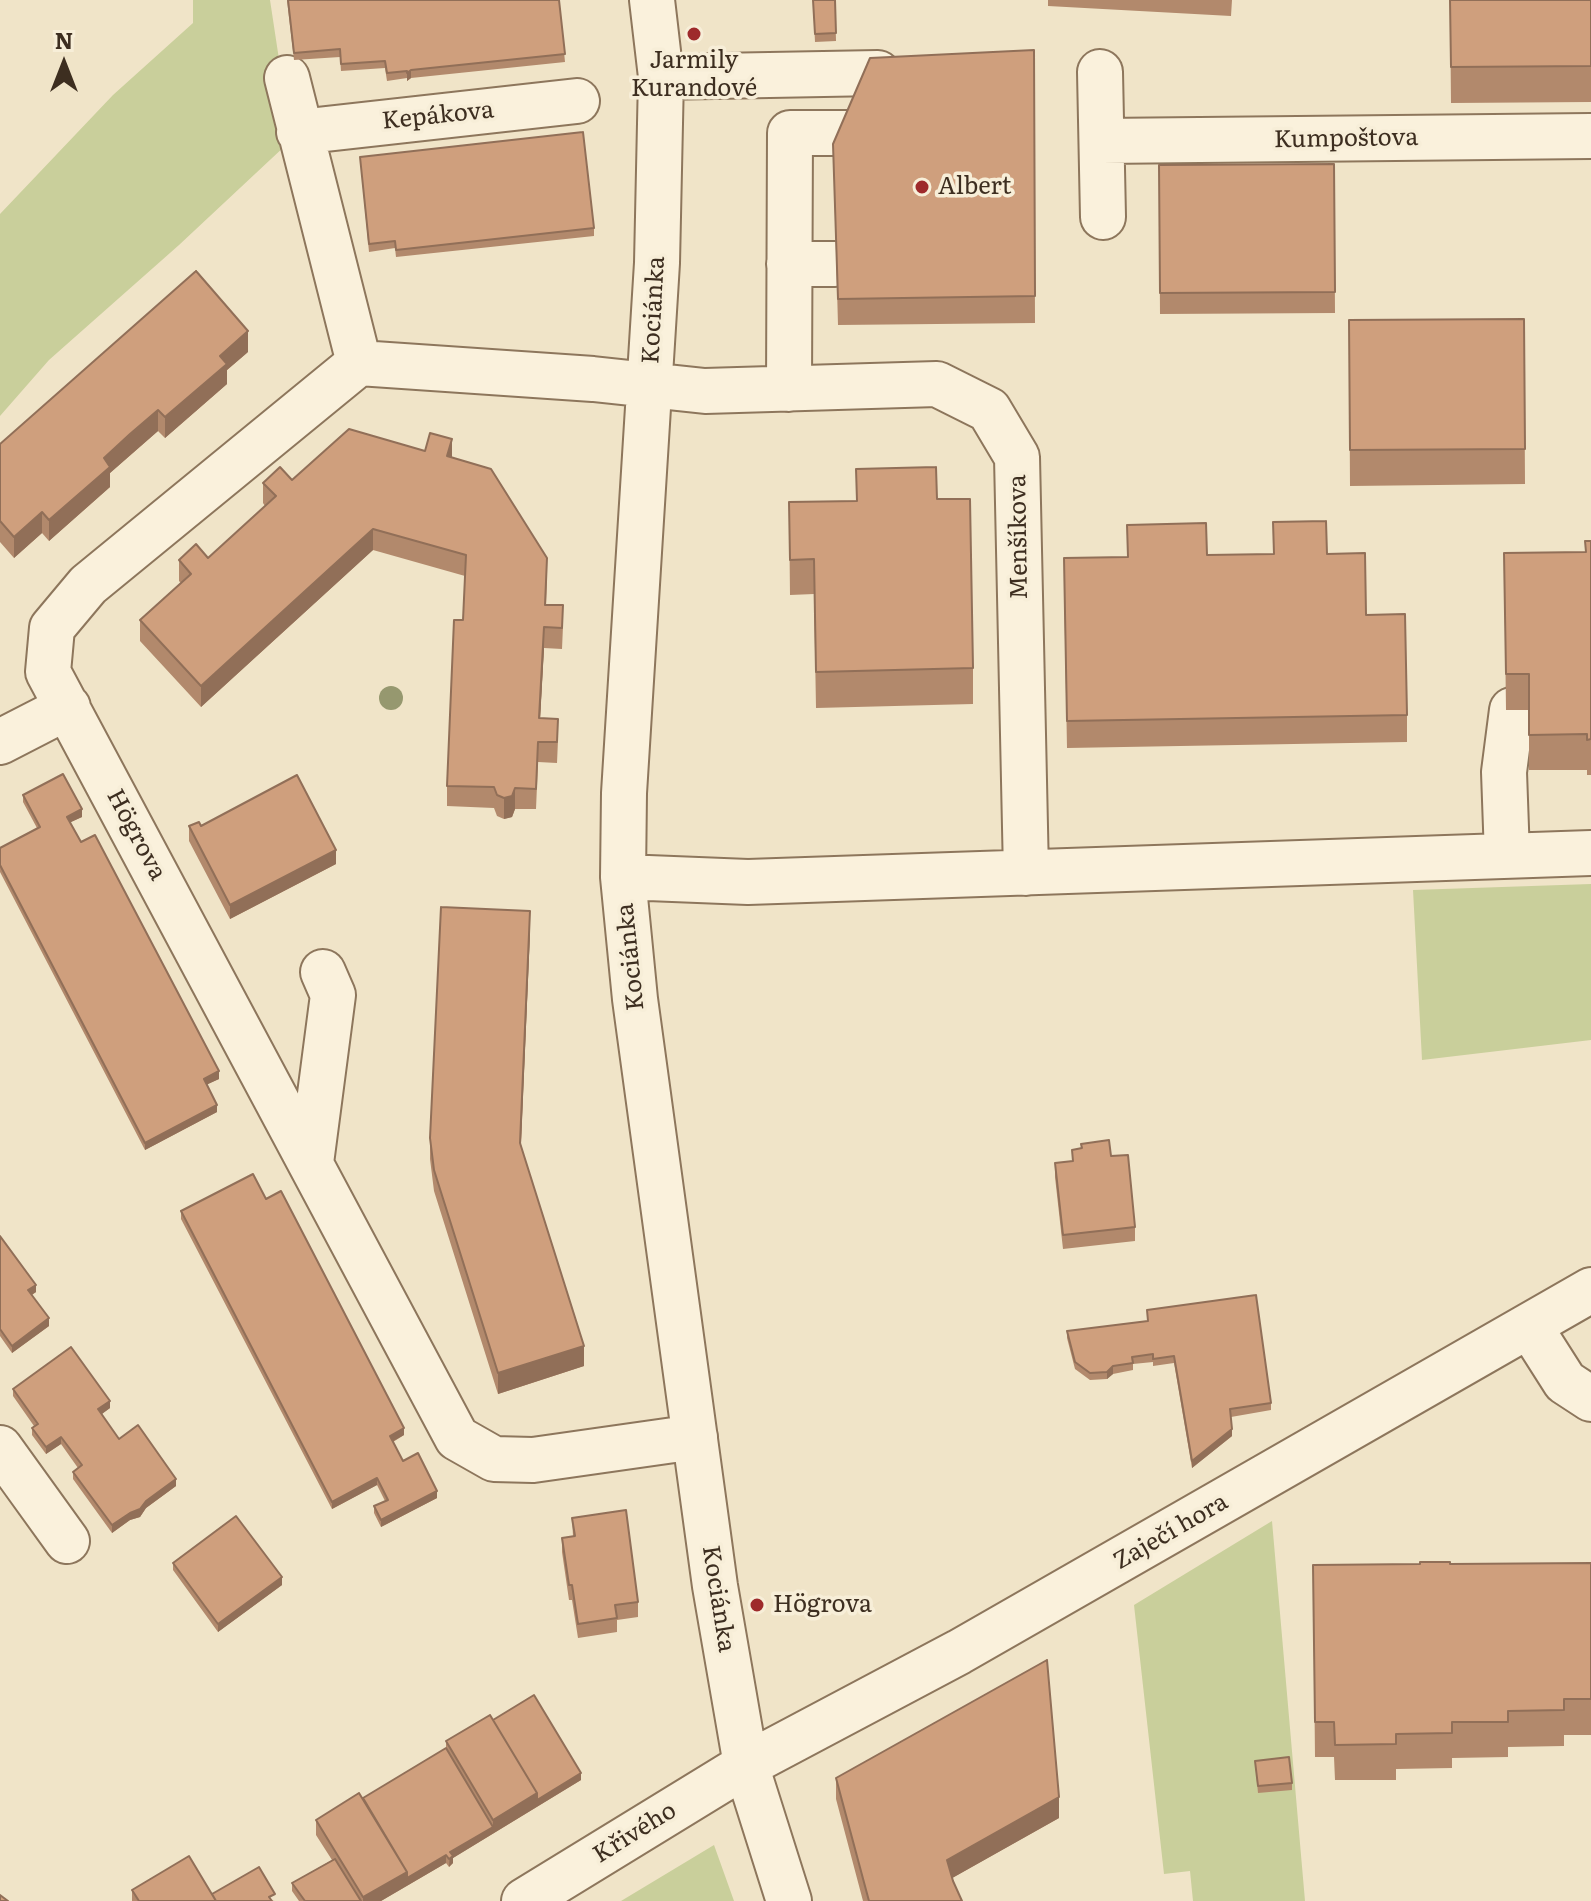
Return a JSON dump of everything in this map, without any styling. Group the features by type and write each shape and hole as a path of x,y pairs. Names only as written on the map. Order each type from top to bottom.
{"street":[{"name":"Kociánka","path":"652,0 661,77 657,263 624,793 623,877 633,987 713,1573 746,1765 789,1901"},
{"path":"1100,72 1103,217"},
{"path":"661,77 878,73"},
{"path":"287,78 359,363 650,384"},
{"name":"Kepákova","path":"299,132 577,101"},
{"path":"789,389 790,133 849,133"},
{"name":"Kumpoštova","path":"1102,141 1591,136"},
{"path":"789,264 835,264"},
{"name":"Högrova","path":"359,363 88,585 52,628 48,672 457,1438 494,1459 533,1460 695,1437"},
{"name":"Menšíkova","path":"650,384 705,391 937,384 989,410 1017,457 1026,873"},
{"path":"0,742 68,707"},
{"path":"1507,856 1504,772 1512,710"},
{"path":"623,877 748,882 1591,853"},
{"path":"311,1163 333,995 323,972"},
{"name":"Zaječí hora","path":"746,1765 959,1652 1591,1290"},
{"path":"1530,1327 1565,1382 1591,1399"},
{"path":"0,1448 67,1541"},
{"name":"Křivého","path":"524,1901 746,1765"}],"green space":[{"path":"193,0 270,0 280,66 266,68 286,145 49,360 0,416 0,214 113,95 193,23"},
{"path":"1591,884 1591,1040 1422,1060 1413,890"},
{"path":"1272,1521 1305,1901 1193,1901 1190,1871 1164,1874 1134,1605"},
{"path":"714,1845 734,1901 621,1901"}],"building":[{"path":"288,0 559,0 565,54 387,73 385,61 341,64 340,49 294,53"},
{"path":"813,0 835,0 836,33 815,34"},
{"path":"1450,0 1591,0 1591,66 1451,67"},
{"path":"1034,50 1035,296 838,299 833,144 870,58"},
{"path":"583,132 594,228 396,250 395,241 369,244 360,157"},
{"path":"1334,164 1335,292 1160,293 1159,165"},
{"path":"196,271 248,331 220,356 227,364 165,417 158,410 130,434 104,458 110,467 49,520 42,512 14,537 0,521 0,444"},
{"path":"1524,319 1525,449 1350,450 1349,320"},
{"path":"349,429 425,451 430,433 452,439 447,456 491,469 547,558 545,605 563,605 562,628 544,627 539,718 558,719 557,742 538,742 536,789 515,788 512,796 504,798 497,795 494,787 447,786 454,620 463,620 466,555 373,529 201,686 140,620 191,574 179,560 196,544 208,558 276,496 263,483 280,467 292,480"},
{"path":"936,467 937,499 970,499 973,668 816,672 814,559 790,560 789,502 857,501 856,469"},
{"path":"1326,521 1327,554 1365,553 1366,615 1405,614 1407,715 1067,721 1064,558 1128,557 1127,525 1206,523 1207,555 1274,554 1273,522"},
{"path":"1585,541 1591,541 1591,739 1587,740 1587,734 1529,735 1529,674 1506,674 1504,553 1586,552"},
{"path":"63,774 82,809 67,817 81,842 95,835 219,1071 204,1079 217,1105 145,1143 0,865 0,848 40,827 23,795"},
{"path":"297,775 336,850 230,905 189,826 199,822 201,826"},
{"path":"441,907 530,911 520,1143 584,1346 498,1373 434,1170 430,1138"},
{"path":"1109,1140 1111,1156 1128,1155 1135,1227 1063,1235 1055,1163 1073,1161 1072,1150 1082,1148 1081,1144"},
{"path":"253,1174 266,1199 281,1191 404,1428 390,1436 403,1461 418,1453 437,1491 381,1520 374,1506 388,1500 377,1478 332,1502 181,1211"},
{"path":"0,1236 36,1285 28,1290 49,1318 12,1346 0,1329"},
{"path":"1256,1295 1271,1403 1230,1409 1232,1429 1192,1461 1174,1356 1153,1359 1153,1354 1132,1357 1133,1363 1113,1366 1107,1372 1090,1373 1075,1362 1067,1331 1148,1321 1147,1310"},
{"path":"71,1347 110,1401 98,1409 119,1439 138,1425 176,1479 140,1509 112,1525 73,1472 82,1465 61,1437 46,1447 32,1428 38,1424 13,1389"},
{"path":"626,1510 638,1602 615,1605 617,1618 578,1624 562,1538 575,1536 572,1518"},
{"path":"236,1516 282,1577 218,1624 173,1563"},
{"path":"1591,1563 1591,1699 1564,1699 1564,1710 1508,1711 1508,1722 1452,1722 1452,1733 1396,1734 1396,1744 1335,1745 1334,1722 1315,1722 1313,1565"},
{"path":"1047,1660 1059,1797 947,1860 962,1901 869,1901 836,1778"},
{"path":"534,1695 581,1773 537,1800 537,1793 493,1720"},
{"path":"490,1715 537,1793 493,1820 446,1741"},
{"path":"446,1748 493,1827 450,1852 453,1856 449,1859 446,1855 407,1878 407,1872 363,1798"},
{"path":"1289,1757 1292,1783 1258,1786 1255,1761"},
{"path":"359,1793 407,1872 363,1897 316,1820"},
{"path":"189,1856 216,1901 139,1901 132,1890"},
{"path":"335,1859 361,1901 305,1901 292,1883"},
{"path":"259,1867 275,1894 269,1897 272,1901 216,1901 212,1894"}],"place":[{"name":"Jarmily Kurandové","path":"694,34"},
{"name":"Albert","path":"922,187"},
{"name":"Högrova","path":"757,1605"}]}
